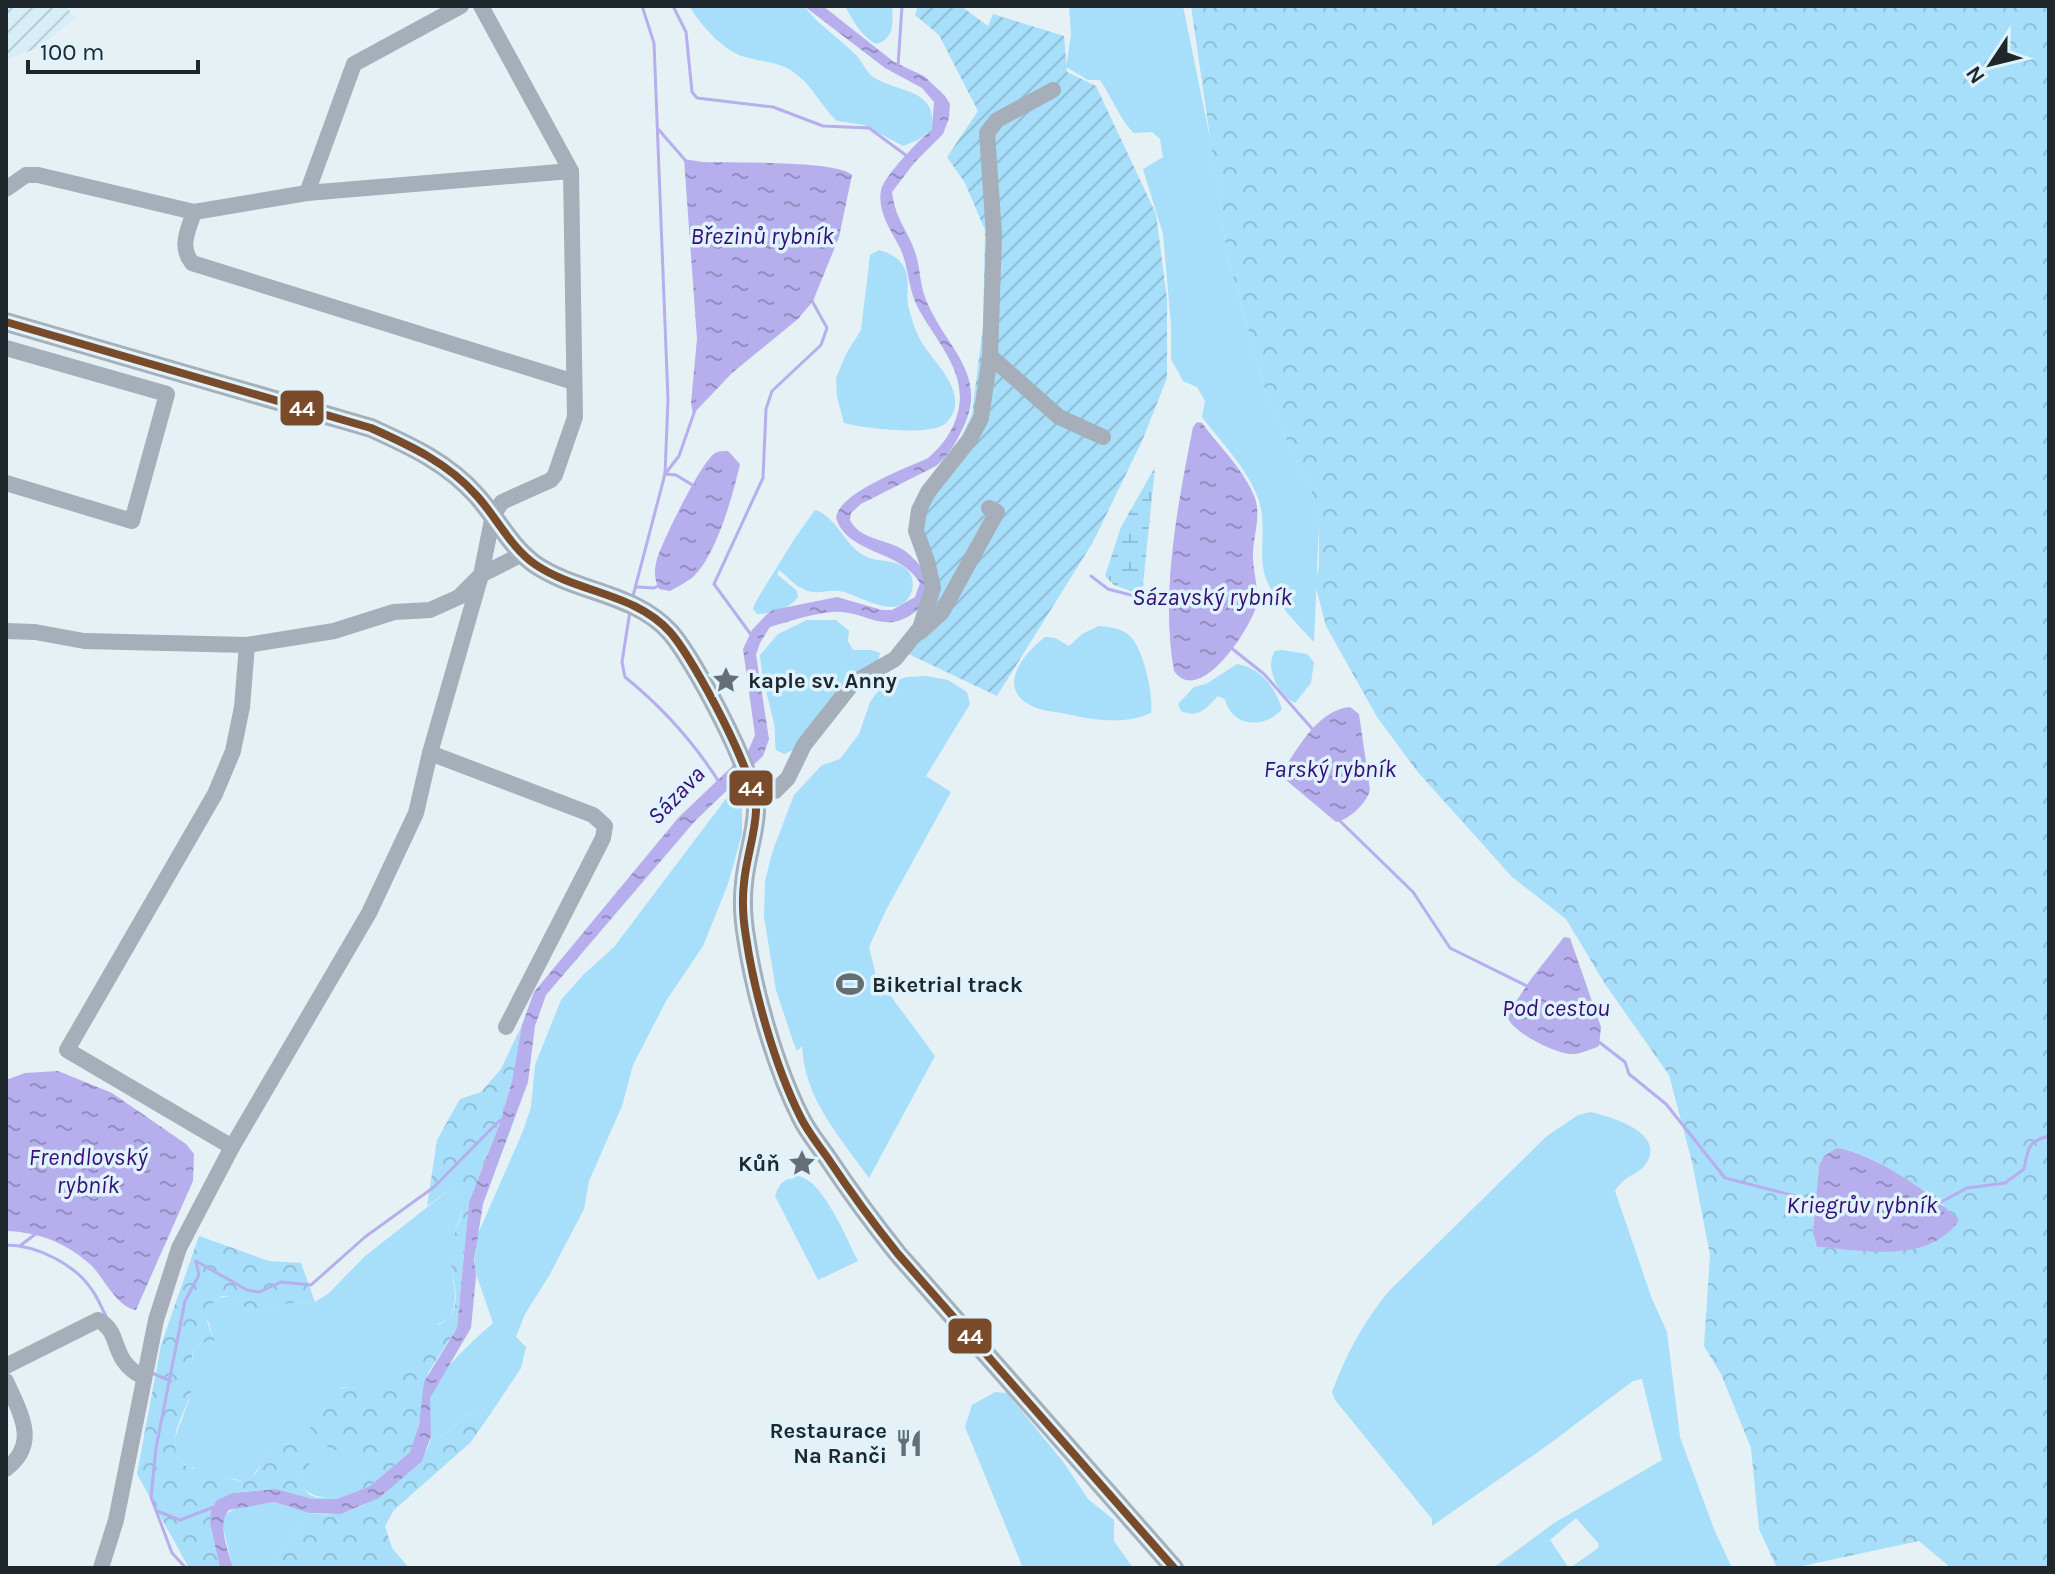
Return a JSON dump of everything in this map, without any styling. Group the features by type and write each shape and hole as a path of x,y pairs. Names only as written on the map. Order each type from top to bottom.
{"main road":[{"path":"6,322 371,428 432,457 449,469 493,515 522,554 537,566 570,582 631,604 653,616 670,632 688,656 747,776 756,812 744,881 746,935 754,982 777,1057 800,1117 870,1219 898,1254 1174,1568"}],"street":[{"path":"307,193 354,64 461,6"},
{"path":"101,1568 116,1520 156,1320 179,1248 232,1147 369,913 416,813 481,575 493,515 502,502 551,480 575,417 571,171 481,6"},
{"path":"913,639 920,628 933,588 916,531 919,510 928,492 970,439 981,418 990,356 994,235 987,133 997,120 1053,90"},
{"path":"6,189 26,175 38,175 194,212 307,193 571,171"},
{"path":"194,212 184,246 185,254 192,263 574,382"},
{"path":"6,348 167,394 132,521 6,483"},
{"path":"990,356 1059,417 1103,437"},
{"path":"747,776 775,791 788,778 804,745 853,683 895,659 942,612 997,512 989,508"},
{"path":"6,631 35,632 84,641 247,645 334,631 394,612 430,610 459,597 481,575 522,554"},
{"path":"232,1147 67,1050 215,794 236,737 247,645"},
{"path":"430,753 593,815 605,826 603,838 506,1027"},
{"path":"6,1366 98,1320 110,1329 120,1359 130,1370 143,1377"},
{"path":"6,1381 27,1433 20,1455 6,1469"}],"shaded area":[{"path":"6,6 65,6 75,18 40,47 6,60"}],"green space":[{"path":"689,6 804,6 857,56 873,77 922,99 929,106 932,129 918,140 903,146 864,125 837,121 791,70 731,51 707,30"},
{"path":"845,6 892,6 890,34 876,44 862,32"},
{"path":"918,6 961,6 988,26 993,14 1064,36 1067,72 1096,86 1156,214 1167,299 1167,378 1142,441 1093,542 997,696 900,650 914,624 927,586 912,542 972,414 983,326 985,230 965,183 947,157 978,111 939,35 915,15"},
{"path":"1069,6 1183,6 1211,143 1227,255 1269,403 1311,490 1319,523 1314,642 1285,610 1267,581 1263,563 1261,507 1253,487 1202,417 1205,401 1197,387 1183,381 1171,359 1163,234 1143,169 1163,157 1160,139 1152,132 1134,133 1100,80 1088,80 1066,67 1071,35"},
{"path":"1191,6 2049,6 2049,1568 1951,1568 1919,1541 1793,1568 1777,1568 1759,1529 1751,1448 1721,1374 1704,1346 1710,1255 1692,1162 1669,1075 1605,984 1566,919 1512,877 1417,771 1377,717 1326,626 1315,584 1319,566 1319,523 1311,490 1269,403 1227,255","holes":["1837,1148 1852,1151 1893,1171 1944,1205 1916,1248 1874,1251 1817,1247 1813,1233 1819,1166"]},
{"path":"879,250 893,256 904,267 908,304 916,331 954,392 953,413 939,427 897,430 844,423 836,378 861,330 870,255"},
{"path":"1155,467 1142,595 1114,585 1105,576 1121,527"},
{"path":"815,510 829,518 863,555 899,564 909,572 913,584 905,602 892,607 839,591 808,591 779,570 777,574 797,591 798,597 779,610 757,614 753,609 756,601"},
{"path":"807,620 836,620 849,631 848,641 853,650 880,653 878,661 796,749 784,754 776,750 775,727 760,655 778,634"},
{"path":"1099,626 1122,631 1134,641 1146,672 1151,713 1130,719 1098,719 1038,709 1020,698 1014,680 1017,670 1037,644 1045,637 1055,638 1069,646 1082,634"},
{"path":"1275,651 1307,654 1314,662 1311,683 1295,703 1278,687 1272,673"},
{"path":"1237,664 1260,674 1271,686 1282,709 1275,716 1258,722 1242,720 1234,716 1225,699 1218,696 1197,713 1181,711 1178,704 1194,687 1206,684"},
{"path":"927,676 948,680 967,692 970,704 926,776 951,792 869,947 876,976 935,1056 869,1178 816,1100 804,1065 802,1046 797,1051 794,1044 776,990 764,917 765,881 794,795 822,765 840,759 859,734 870,702 882,686 906,677"},
{"path":"731,792 742,801 742,834 728,884 703,946 666,1001 633,1065 622,1106 589,1181 584,1209 525,1314 516,1337 526,1347 521,1368 489,1416 467,1414 437,1439 431,1436 429,1411 434,1387 457,1357 493,1323 474,1268 477,1236 523,1131 531,1107 535,1065 561,1000 614,947"},
{"path":"522,1025 512,1081 500,1123 469,1202 457,1328 428,1373 416,1439 410,1452 370,1486 337,1499 313,1499 276,1489 232,1493 213,1505 210,1523 220,1568 189,1568 137,1474 161,1345 199,1236 269,1261 301,1263 315,1302 278,1305 257,1314 250,1313 234,1296 222,1296 211,1305 207,1316 215,1341 201,1343 193,1350 192,1388 175,1436 178,1455 191,1468 202,1469 213,1464 226,1477 243,1481 255,1474 272,1451 284,1444 291,1444 305,1450 311,1457 300,1477 304,1489 311,1495 330,1497 361,1482 368,1476 368,1468 320,1442 310,1427 310,1413 321,1397 332,1390 375,1391 394,1385 404,1373 419,1339 451,1316 456,1297 450,1251 462,1205 461,1198 449,1190 427,1206 437,1140 460,1099 481,1092 501,1069"},
{"path":"1590,1112 1632,1127 1648,1142 1650,1151 1647,1162 1615,1191 1652,1299 1667,1332 1680,1437 1732,1568 1570,1568 1598,1548 1599,1544 1576,1518 1550,1540 1569,1568 1493,1568 1554,1523 1662,1460 1642,1379 1633,1381 1432,1526 1432,1519 1335,1400 1332,1392 1356,1339 1389,1291 1547,1136 1578,1115"},
{"path":"799,1176 808,1180 825,1199 858,1261 818,1280 775,1196 784,1182"},
{"path":"449,1190 461,1198 463,1206 451,1249 455,1301 450,1318 436,1325 400,1380 390,1389 376,1392 342,1387 317,1401 368,1468 368,1476 336,1496 309,1493 301,1486 300,1477 304,1471 286,1443 268,1454 252,1477 244,1481 224,1477 217,1471 190,1468 182,1462 175,1451 174,1440 189,1400 193,1350 201,1343 214,1341 206,1314 211,1305 220,1298 234,1296 250,1313 282,1303 315,1302 329,1293 364,1257"},
{"path":"995,1392 1007,1393 1064,1463 1088,1499 1114,1520 1114,1541 1133,1568 1023,1568 965,1427 972,1405"},
{"path":"467,1414 489,1416 470,1443 394,1510 385,1526 392,1548 409,1568 275,1568 275,1562 309,1513 347,1512 368,1503 414,1466 427,1450 431,1436 437,1439"},
{"path":"274,1502 309,1513 275,1562 275,1568 233,1568 223,1527 224,1515 239,1507"}],"water":[{"path":"804,6 823,6 894,62 924,76 950,104 943,134 915,162 892,192 896,211 916,255 925,297 968,377 971,394 969,412 956,442 936,466 861,504 851,513 850,520 866,535 902,549 921,567 929,579 921,607 897,621 876,621 845,612 832,612 770,627 756,655 769,739 763,756 695,821 546,995 535,1026 528,1082 483,1204 474,1260 476,1276 471,1328 430,1398 431,1436 422,1461 379,1498 341,1514 309,1513 274,1502 229,1510 223,1530 233,1568 220,1568 210,1523 216,1501 232,1493 276,1489 313,1499 337,1499 370,1486 410,1452 419,1425 424,1382 457,1328 469,1202 500,1123 512,1081 522,1025 534,992 678,818 748,751 755,735 743,649 752,630 773,610 837,597 892,610 915,597 920,583 911,572 851,539 836,518 840,508 860,490 928,458 947,437 958,412 960,397 954,370 917,306 903,255 886,220 880,198 889,176 932,129 934,102 922,88 885,68"},
{"name":"Březinů rybník","path":"684,159 826,167 852,175 839,237 813,301 798,319 732,373 693,414 691,403 697,339"},
{"name":"Sázavský rybník","path":"1197,422 1202,423 1231,459 1255,498 1257,518 1253,559 1257,600 1244,632 1222,661 1210,673 1185,680 1174,671 1170,642 1170,580 1182,486 1193,427"},
{"path":"728,451 740,464 728,508 709,556 689,580 670,591 659,589 655,578 656,563 674,519 709,459 715,453"},
{"name":"Farský rybník","path":"1350,707 1359,714 1370,790 1357,810 1336,822 1280,775 1318,723 1338,710"},
{"name":"Pod cestou","path":"1564,937 1570,938 1601,1027 1599,1046 1575,1054 1557,1051 1535,1041 1516,1028 1507,1015"},
{"name":"Frendlovský rybník","path":"58,1071 112,1093 186,1144 194,1154 193,1181 136,1310 117,1299 92,1266 73,1251 41,1236 6,1231 6,1080 25,1073"},
{"name":"Kriegrův rybník","path":"1837,1148 1852,1151 1902,1176 1959,1220 1931,1244 1913,1249 1874,1252 1817,1247 1813,1233 1819,1166 1824,1156"}],"waterway":[{"path":"633,596 665,474 668,400 654,43 642,6"},
{"path":"673,6 686,32 692,92 697,98 773,107 823,126 869,128 907,156"},
{"path":"898,66 902,6"},
{"path":"659,130 685,160"},
{"path":"752,636 714,584 763,478 766,409 772,391 821,345 827,328 811,299"},
{"path":"665,474 679,456 695,410"},
{"path":"665,474 676,475 694,486"},
{"path":"1091,576 1108,589 1172,606"},
{"path":"637,587 654,588 660,585"},
{"name":"Sázava","path":"630,611 622,662 625,677 676,725 719,782"},
{"path":"1230,647 1264,674 1315,732"},
{"path":"1339,820 1413,892 1450,948 1527,986"},
{"path":"1599,1042 1625,1062 1629,1074 1666,1104 1725,1178 1819,1202"},
{"path":"186,1568 172,1553 151,1497 156,1448 185,1301 199,1275 196,1261 247,1290 259,1292 281,1282 311,1285 365,1237 434,1187 505,1118"},
{"path":"1939,1203 1967,1188 2005,1183 2024,1169 2033,1143 2049,1136"},
{"path":"21,1245 37,1233"},
{"path":"6,1245 30,1248 65,1264 85,1281 107,1318"},
{"path":"152,1373 171,1381"},
{"path":"157,1511 180,1520 214,1507"}],"transit line":[{"name":"44","path":"6,322 371,428 386,435 428,456 466,484 519,550 536,565 570,582 640,609 670,632 694,667 722,719 754,795 755,820 743,889 745,930 767,1028 782,1075 803,1122 898,1254 1174,1568"}],"place":[{"name":"kaple sv. Anny","path":"726,680"},
{"name":"Biketrial track","path":"850,984"},
{"name":"Kůň","path":"802,1163"},
{"name":"Restaurace Na Ranči","path":"909,1443"}]}
